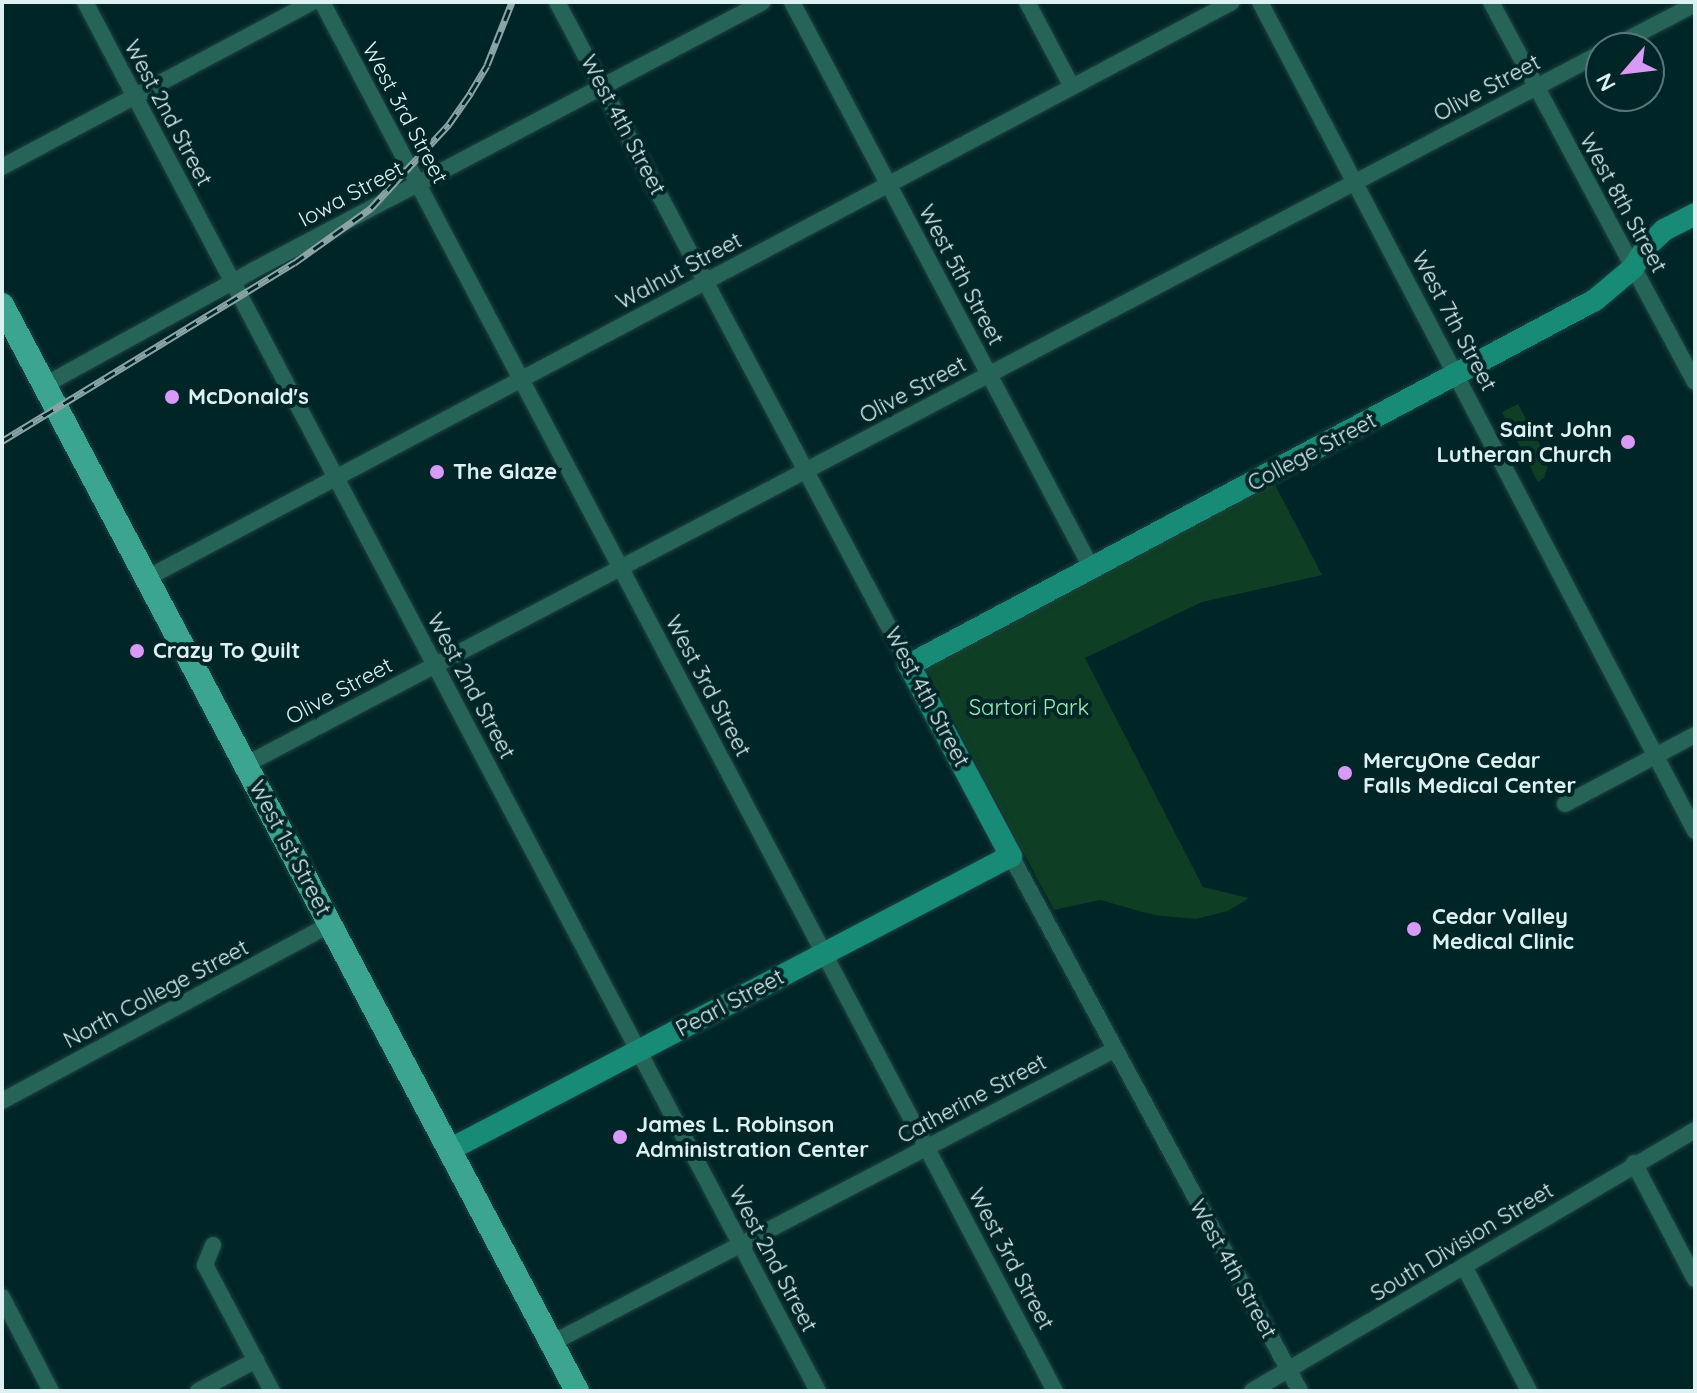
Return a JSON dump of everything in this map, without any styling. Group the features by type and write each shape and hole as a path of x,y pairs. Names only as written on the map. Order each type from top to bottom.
{"main road":[{"name":"West 1st Street","path":"2,305 577,1391"}],"street":[{"name":"West 2nd Street","path":"85,2 818,1391"},
{"path":"2,167 312,2"},
{"name":"West 3rd Street","path":"322,2 1055,1391"},
{"name":"West 4th Street","path":"557,2 1114,1050 1300,1391"},
{"name":"Iowa Street","path":"45,385 232,282 763,2"},
{"name":"West 5th Street","path":"792,2 1092,569"},
{"path":"1027,2 1072,87"},
{"name":"Walnut Street","path":"147,578 1232,2"},
{"name":"West 7th Street","path":"1260,2 1695,831"},
{"name":"West 8th Street","path":"1491,2 1695,382"},
{"path":"1642,32 1695,4"},
{"name":"Olive Street","path":"245,765 1585,61"},
{"name":"College Street","path":"909,665 1595,300 1633,268 1648,245 1664,230 1695,214"},
{"path":"1565,804 1695,735"},
{"name":"Pearl Street","path":"449,1150 1011,856"},
{"name":"North College Street","path":"2,1101 331,924"},
{"name":"Catherine Street","path":"552,1343 1114,1050"},
{"name":"South Division Street","path":"1252,1391 1289,1372 1634,1163 1695,1130"},
{"path":"1634,1163 1695,1279"},
{"path":"213,1245 205,1265 272,1391"},
{"path":"1464,1266 1529,1391"},
{"path":"2,1297 51,1391"},
{"path":"198,1391 256,1360"}],"green space":[{"path":"1518,404 1549,462 1544,478 1538,482 1502,412"},
{"name":"Sartori Park","path":"1274,483 1322,575 1202,602 1085,658 1203,887 1249,898 1228,911 1196,919 1154,915 1100,900 1054,910 925,667"}],"railway":[{"path":"2,441 294,263 371,208 449,124 471,92 487,65 512,2"}],"place":[{"name":"McDonald's","path":"172,397"},
{"name":"Saint John Lutheran Church","path":"1628,442"},
{"name":"The Glaze","path":"437,472"},
{"name":"Crazy To Quilt","path":"137,651"},
{"name":"MercyOne Cedar Falls Medical Center","path":"1345,773"},
{"name":"Cedar Valley Medical Clinic","path":"1414,929"},
{"name":"James L. Robinson Administration Center","path":"620,1137"}]}
